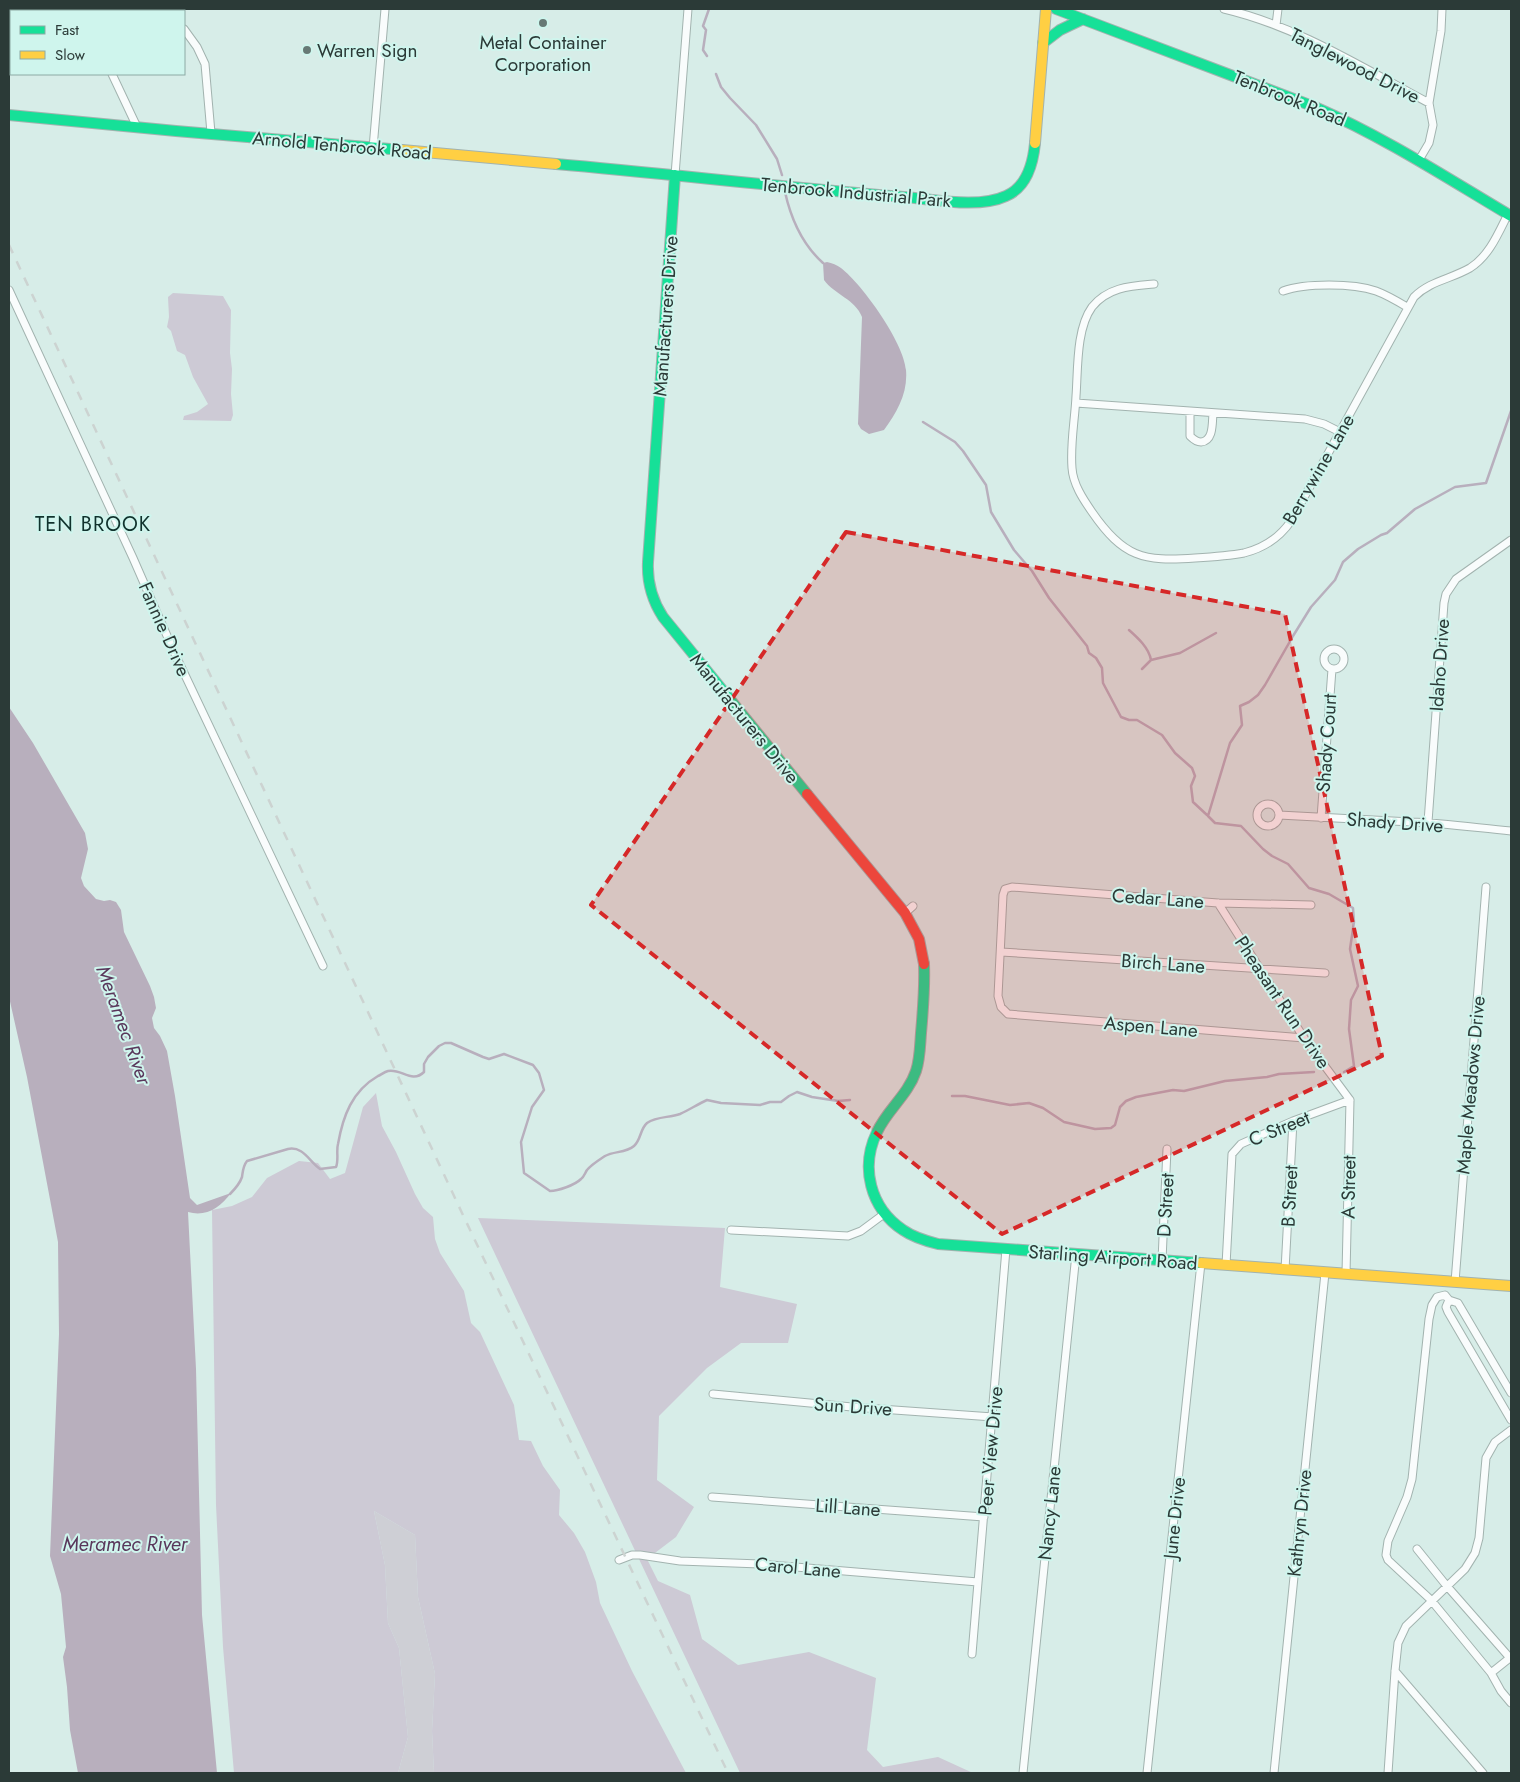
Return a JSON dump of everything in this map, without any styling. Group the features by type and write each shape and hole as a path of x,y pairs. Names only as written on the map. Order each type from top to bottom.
{"street":[{"path":"373,148 385,9"},
{"path":"675,175 688,9"},
{"name":"Tenbrook Industrial Park","path":"675,175 826,191 930,199 983,200 1004,197 1015,191 1022,184 1028,175 1032,163 1046,9"},
{"name":"Tenbrook Road","path":"1056,9 1333,114 1368,131 1419,160 1510,215"},
{"name":"Tanglewood Drive","path":"1224,9 1276,25 1429,103"},
{"path":"1276,25 1278,9"},
{"path":"1419,160 1429,143 1433,125 1429,103 1441,31 1442,9"},
{"path":"1043,43 1060,30 1083,19"},
{"path":"185,29 198,47 205,64 211,133"},
{"path":"112,75 137,127"},
{"name":"Arnold Tenbrook Road","path":"9,115 675,175"},
{"name":"Manufacturers Drive","path":"675,175 647,568 650,591 663,617 905,913 916,930 922,946 925,964 918,1062 905,1095 879,1126 869,1153 868,1170 870,1185 874,1198 884,1214"},
{"name":"Berrywine Lane","path":"1154,284 1119,288 1109,293 1092,307 1087,316 1082,332 1072,468 1077,486 1096,518 1114,539 1133,553 1152,559 1173,559 1252,551 1270,542 1287,527 1414,297 1424,288 1468,269 1478,262 1494,242 1510,215"},
{"path":"1282,291 1296,286 1311,285 1365,288 1384,294 1408,307"},
{"name":"Fannie Drive","path":"9,290 133,558 175,654 323,966"},
{"path":"1076,403 1305,419 1340,432"},
{"path":"1190,411 1189,433 1198,442 1204,441 1210,436 1213,413"},
{"name":"Idaho Drive","path":"1428,822 1446,594 1456,579 1511,540"},
{"name":"Shady Court","path":"1321,818 1332,669"},
{"name":"Shady Drive","path":"1279,815 1428,822 1511,831"},
{"name":"Cedar Lane","path":"1001,952 1003,896 1005,889 1012,887 1218,903 1311,905"},
{"name":"Maple Meadows Drive","path":"1443,1294 1449,1282 1486,887"},
{"name":"Pheasant Run Drive","path":"1218,903 1304,1038 1350,1100"},
{"path":"905,913 914,906"},
{"name":"Birch Lane","path":"1001,952 1325,973"},
{"name":"Aspen Lane","path":"1001,952 998,996 1001,1007 1008,1014 1304,1038"},
{"name":"C Street","path":"1226,1265 1232,1154 1240,1144 1293,1121 1350,1100"},
{"name":"A Street","path":"1346,1274 1350,1100"},
{"name":"B Street","path":"1285,1270 1293,1121"},
{"name":"D Street","path":"1162,1260 1167,1149"},
{"path":"731,1230 848,1236 861,1231 884,1214"},
{"name":"Starling Airport Road","path":"884,1214 904,1232 924,1242 1511,1286"},
{"name":"Peer View Drive","path":"972,1654 1006,1249"},
{"name":"Nancy Lane","path":"1023,1773 1076,1254"},
{"name":"June Drive","path":"1147,1773 1201,1263"},
{"name":"Kathryn Drive","path":"1274,1773 1325,1273"},
{"path":"1511,1393 1458,1303 1450,1300 1443,1294 1434,1300 1430,1311 1413,1474 1407,1496 1388,1541 1386,1555 1392,1565 1431,1600 1491,1673 1501,1691 1511,1703"},
{"path":"1450,1300 1446,1307 1448,1312 1511,1420"},
{"name":"Sun Drive","path":"713,1394 852,1407 993,1417"},
{"path":"1388,1773 1395,1671 1398,1643 1402,1631 1468,1565 1475,1554 1486,1458 1495,1442 1511,1430"},
{"name":"Lill Lane","path":"712,1497 984,1518"},
{"path":"1417,1549 1510,1658 1491,1673"},
{"name":"Carol Lane","path":"619,1560 632,1555 640,1555 672,1560 760,1564 978,1582"},
{"path":"1395,1671 1483,1773"}],"highlighted area":[{"path":"846,532 1285,614 1382,1056 1002,1234 591,905"}],"shaded area":[{"path":"173,293 223,296 231,310 230,353 233,415 231,421 183,420 184,416 197,412 208,404 193,377 185,355 177,351 171,331 167,327 169,317 168,297"},
{"path":"376,1093 382,1126 415,1194 423,1208 433,1217 435,1239 440,1253 464,1291 471,1323 480,1332 514,1405 519,1440 531,1441 543,1466 560,1490 559,1515 574,1533 585,1552 596,1582 600,1603 632,1671 686,1773 434,1773 432,1731 435,1674 418,1597 415,1535 374,1511 385,1565 388,1623 399,1648 408,1737 398,1773 234,1773 223,1647 216,1505 212,1210 232,1206 252,1197 267,1178 299,1161 318,1163 330,1179 345,1173 363,1107"},
{"path":"478,1218 725,1228 720,1287 797,1304 788,1343 741,1343 707,1368 659,1416 657,1480 694,1507 676,1537 647,1559 658,1581 690,1595 702,1639 738,1665 809,1652 876,1678 867,1750 883,1767 938,1757 973,1773 740,1773"},
{"path":"374,1511 415,1535 418,1597 435,1674 432,1731 434,1773 398,1773 408,1737 399,1648 388,1623 385,1565"}],"water":[{"path":"827,262 841,268 860,287 881,315 904,359 906,370 905,387 897,409 884,430 869,434 861,429 858,424 862,317 850,301 824,280 823,263"},
{"name":"Meramec River","path":"9,707 33,743 85,833 88,849 81,878 84,886 96,899 116,902 121,910 124,932 150,986 156,1008 152,1018 154,1028 167,1051 190,1198 197,1205 231,1193 212,1210 201,1213 188,1212 196,1369 202,1615 217,1773 78,1773 70,1730 63,1657 66,1647 61,1594 50,1556 59,1334 58,1242 27,1077 9,997"}],"waterway":[{"path":"707,56 703,50 706,30 703,26 709,9"},
{"path":"716,74 721,87 756,125 777,159 782,175"},
{"path":"785,192 799,231 809,248 823,263"},
{"path":"1344,1072 1354,1066 1349,1029 1351,1000 1358,986 1350,949 1354,922 1353,908 1329,894 1309,888 1288,864 1263,849 1241,826 1215,823 1208,816 1230,743 1242,725 1240,706 1258,695 1311,607 1335,580 1343,562 1358,549 1387,533 1415,509 1455,487 1486,483 1511,411"},
{"path":"923,422 955,442 963,451 986,485 991,512 1014,550 1032,571 1049,598 1102,668 1103,683 1121,717 1137,720 1162,735 1175,753 1192,768 1195,776 1191,786 1193,802 1207,815"},
{"path":"1129,630 1146,647 1151,660"},
{"path":"1142,669 1151,660 1180,653 1216,633"},
{"path":"230,1194 240,1181 247,1161 288,1149 302,1152 320,1169 336,1167 337,1147 346,1114 361,1089 388,1071 411,1076 420,1075 424,1072 424,1064 428,1057 445,1043 451,1043 489,1059 504,1054 533,1065 539,1073 544,1090 532,1107 521,1142 524,1173 550,1191 566,1187 578,1181 589,1168 605,1156 634,1146 647,1123 659,1118 680,1114 707,1100 721,1103 760,1105 770,1102 781,1102 797,1092 812,1097 838,1101 850,1100"},
{"path":"952,1096 965,1096 1010,1105 1029,1103 1043,1108 1064,1122 1095,1129 1111,1128 1115,1125 1120,1107 1126,1101 1136,1097 1173,1090 1184,1091 1225,1081 1279,1074 1314,1072"}],"railway":[{"path":"9,245 462,1213 728,1773"}],"traffic: fast":[{"path":"1056,9 1315,107 1366,131 1511,216"},
{"path":"1043,43 1060,30 1083,19"},
{"path":"9,115 402,150"},
{"path":"556,164 969,203 995,200 1006,196 1019,187 1028,174 1033,159 1035,143"},
{"path":"675,175 648,562 649,584 663,617 807,794"},
{"path":"924,964 920,1052 917,1066 908,1088 881,1124 872,1145 869,1159 871,1186 876,1199 892,1221 911,1235 938,1244 1201,1263"}],"traffic: slow":[{"path":"1035,143 1046,9"},
{"path":"402,150 556,164"},
{"path":"1201,1263 1511,1286"}],"traffic: jam":[{"path":"807,794 905,913 919,939 924,964"}],"place":[{"name":"Metal Container Corporation","path":"543,23"},
{"name":"Warren Sign","path":"307,50"}],"district":[{"name":"TEN BROOK","path":"93,524"}]}
